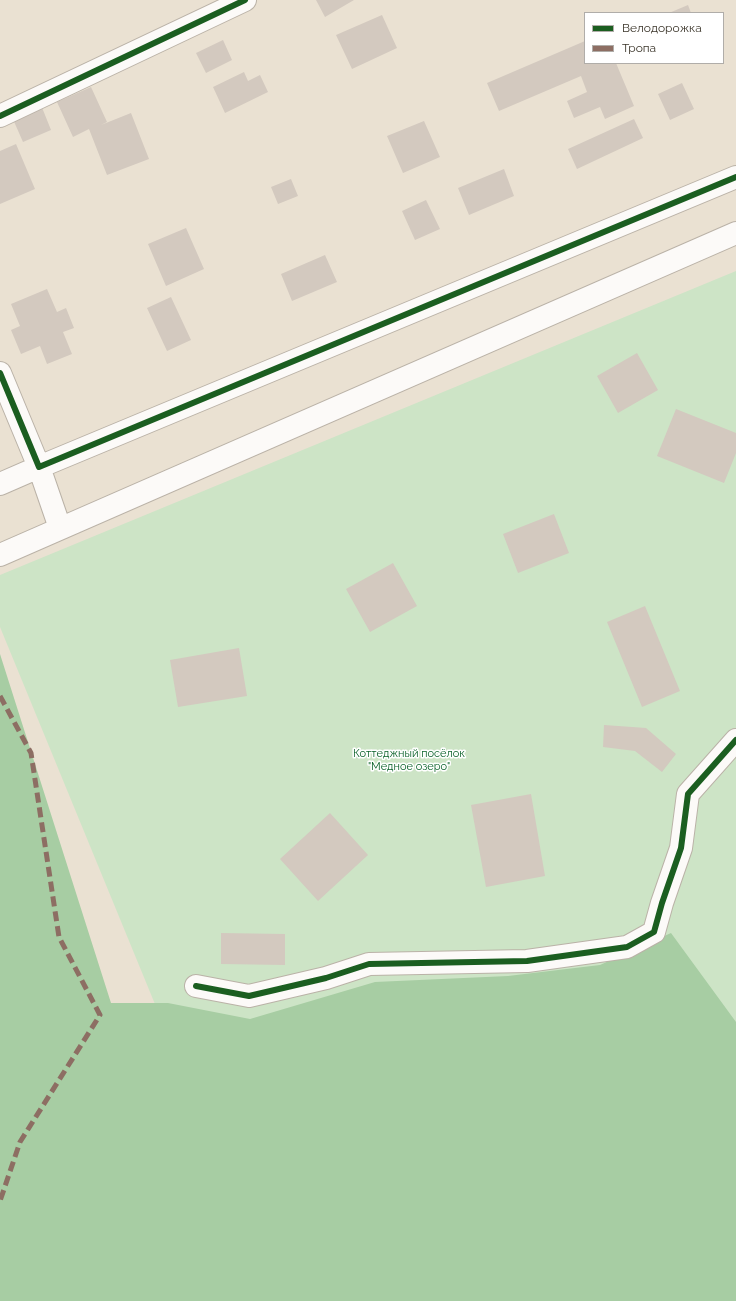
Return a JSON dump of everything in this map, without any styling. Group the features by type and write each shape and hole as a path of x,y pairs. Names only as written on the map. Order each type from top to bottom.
{"street":[{"path":"0,116 245,0"},
{"path":"0,484 736,177"},
{"path":"0,555 736,233"},
{"path":"0,373 39,467 60,528"},
{"path":"196,986 249,996 326,978 369,964 527,961 627,947 654,932 662,903 681,848 688,794 736,740"}],"green space":[{"name":"Коттеджный посёлок \"Медное озеро\"","path":"736,271 736,1301 277,1301 0,627 0,575"},
{"path":"0,654 111,1003 168,1003 250,1019 375,982 508,976 600,965 671,933 736,1022 736,1301 0,1301"}],"building":[{"path":"316,0 354,0 325,17"},
{"path":"688,5 691,12 671,12"},
{"path":"382,15 397,48 352,69 336,35"},
{"path":"223,40 232,60 206,73 196,53"},
{"path":"584,41 584,64 616,64 634,106 605,119 600,107 574,118 567,101 587,92 581,76 499,111 487,83"},
{"path":"244,72 248,81 260,75 268,92 225,113 213,87"},
{"path":"682,83 694,109 670,120 658,94"},
{"path":"91,87 107,122 101,125 131,113 149,159 107,175 89,129 73,137 57,102"},
{"path":"41,105 51,130 23,142 12,117"},
{"path":"634,119 643,138 577,169 568,149"},
{"path":"424,121 440,157 403,173 387,136"},
{"path":"16,144 35,189 0,204 0,151"},
{"path":"504,169 514,196 469,215 458,188"},
{"path":"291,179 298,196 278,204 271,187"},
{"path":"426,200 440,229 415,240 402,211"},
{"path":"186,228 204,269 166,286 148,244"},
{"path":"325,255 337,282 292,301 281,274"},
{"path":"47,289 57,312 66,308 74,328 63,332 72,354 47,364 40,346 21,354 11,330 20,326 11,304"},
{"path":"171,297 191,340 167,351 147,308"},
{"path":"637,353 658,390 618,413 597,376"},
{"path":"676,409 736,433 736,453 724,483 657,456"},
{"path":"554,514 569,553 518,573 503,534"},
{"path":"393,563 417,606 370,632 346,589"},
{"path":"645,606 680,691 642,707 607,622"},
{"path":"239,648 247,696 178,707 170,660"},
{"path":"604,725 646,728 676,754 662,772 635,751 603,747"},
{"path":"531,794 545,876 486,887 471,805"},
{"path":"330,813 368,855 318,901 280,859"},
{"path":"221,933 285,934 285,965 221,964"}],"marked path":[{"path":"0,696 31,753 59,937 100,1015 20,1142 0,1201"}],"cycle path":[{"path":"0,116 245,0"},
{"path":"0,373 39,467 736,177"},
{"path":"196,986 249,996 326,978 369,964 527,961 627,947 654,932 662,903 681,848 688,794 736,740"}]}
